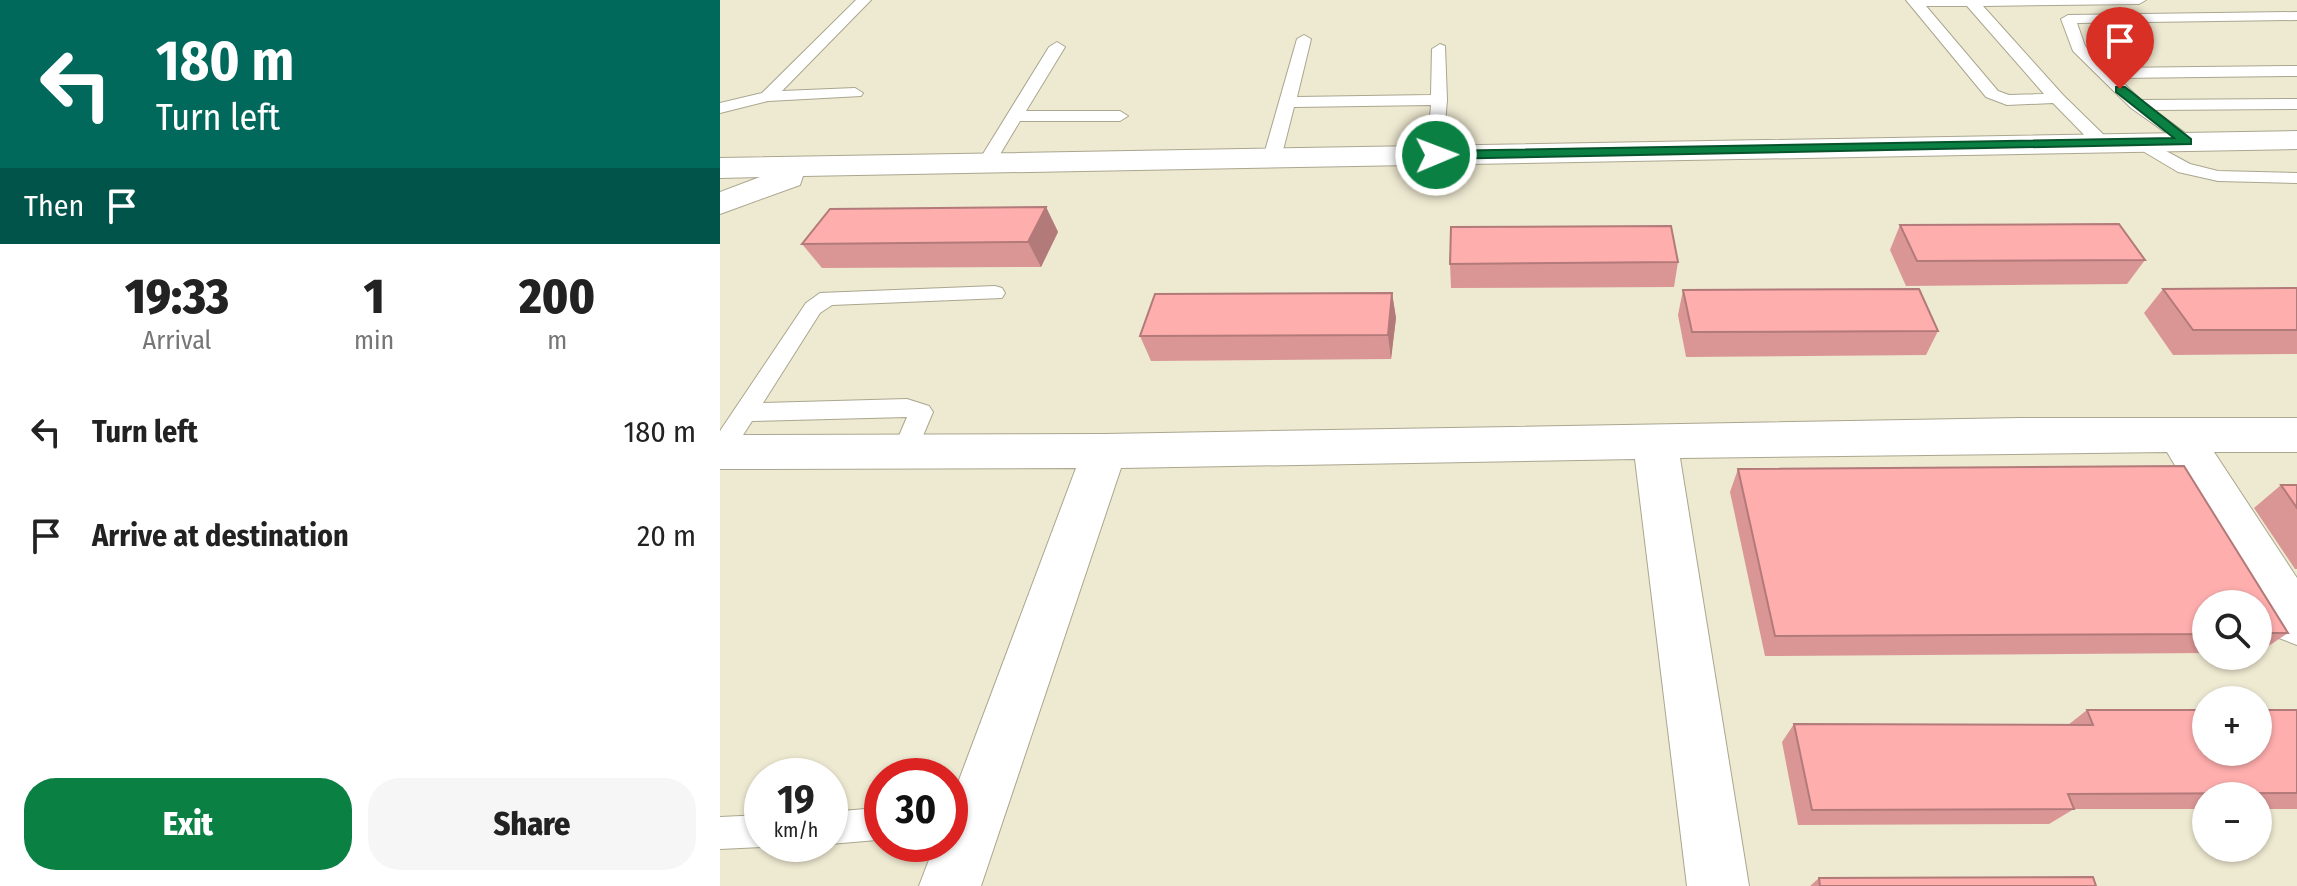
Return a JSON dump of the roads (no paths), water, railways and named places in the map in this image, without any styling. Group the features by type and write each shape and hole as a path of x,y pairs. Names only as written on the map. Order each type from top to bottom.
{"street":[{"path":"720,168 2297,140"},
{"path":"720,204 766,184 841,165"},
{"path":"720,451 1105,451 2020,435 2297,435"},
{"path":"2181,437 2297,622"},
{"path":"1655,441 1718,886"},
{"path":"950,886 1105,451"}],"lane":[{"path":"768,96 864,0"},
{"path":"1914,1 2139,0"},
{"path":"1914,1 1992,94 2007,100 2057,98"},
{"path":"1971,1 2057,98 2103,144"},
{"path":"2186,142 2137,105 2078,48 2068,19 2297,16"},
{"path":"2072,33 2297,29"},
{"path":"1272,158 1304,39"},
{"path":"987,162 1057,47"},
{"path":"1436,155 1440,49"},
{"path":"2104,73 2297,71"},
{"path":"720,108 768,96 855,93"},
{"path":"1287,102 1439,100"},
{"path":"2137,105 2297,104"},
{"path":"1016,116 1120,116"},
{"path":"2142,143 2184,168 2218,176 2297,178"},
{"path":"720,451 813,308 827,298 995,293"},
{"path":"743,412 907,408 921,412 905,450"},
{"path":"720,833 744,832"}]}
